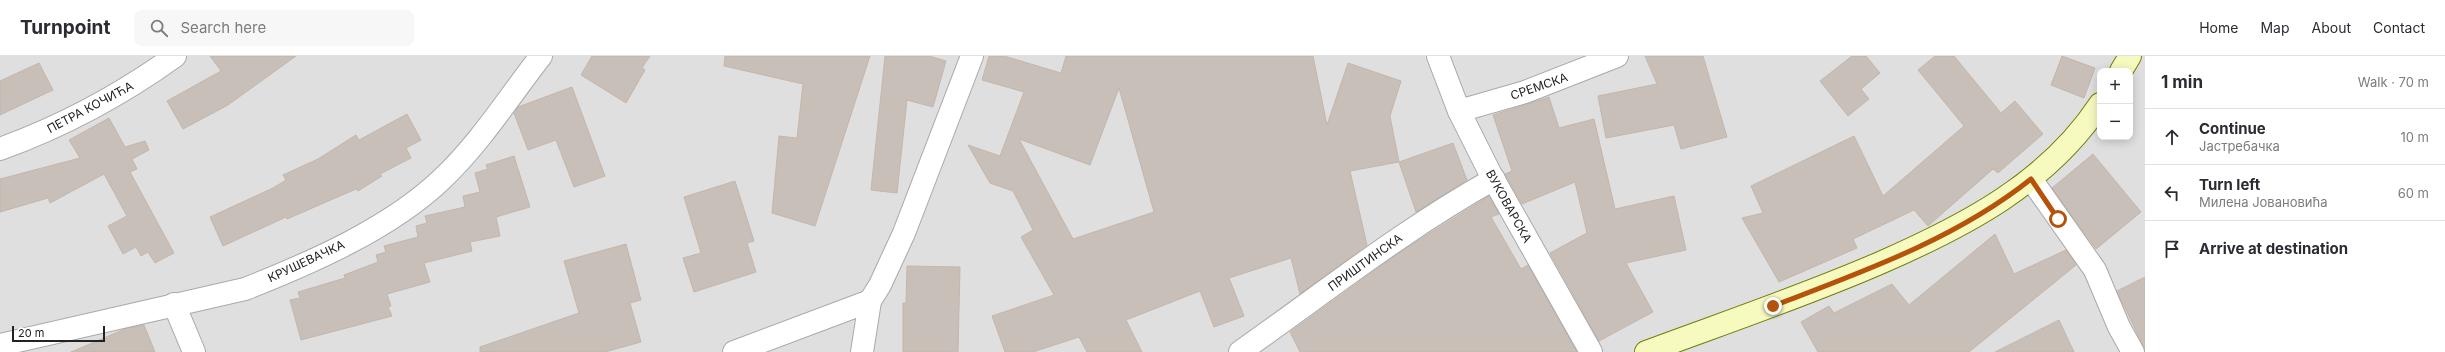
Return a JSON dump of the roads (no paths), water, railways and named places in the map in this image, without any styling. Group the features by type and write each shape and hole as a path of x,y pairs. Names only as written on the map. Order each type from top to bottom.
{"main road":[{"path":"2123,68 2130,56"},
{"path":"1646,352 1809,292 1906,252 1982,214 2031,179 2066,146 2097,108"}],"street":[{"name":"ПЕТРА КОЧИЋА","path":"0,149 58,125 93,108 127,89 175,56"},
{"name":"КРУШЕВАЧКА","path":"0,345 245,289 274,277 365,233 393,217 442,179 463,156 541,56"},
{"path":"862,352 870,301 880,285 904,233 972,56"},
{"name":"ВУКОВАРСКА","path":"1438,56 1459,111 1494,179 1591,352"},
{"name":"СРЕМСКА","path":"1459,111 1525,92 1617,56"},
{"name":"ПРИШТИНСКА","path":"1240,352 1388,245 1442,208 1494,179"},
{"path":"2031,179 2095,270 2119,327 2133,352"},
{"path":"734,352 870,301"},
{"path":"174,304 194,352"}]}
